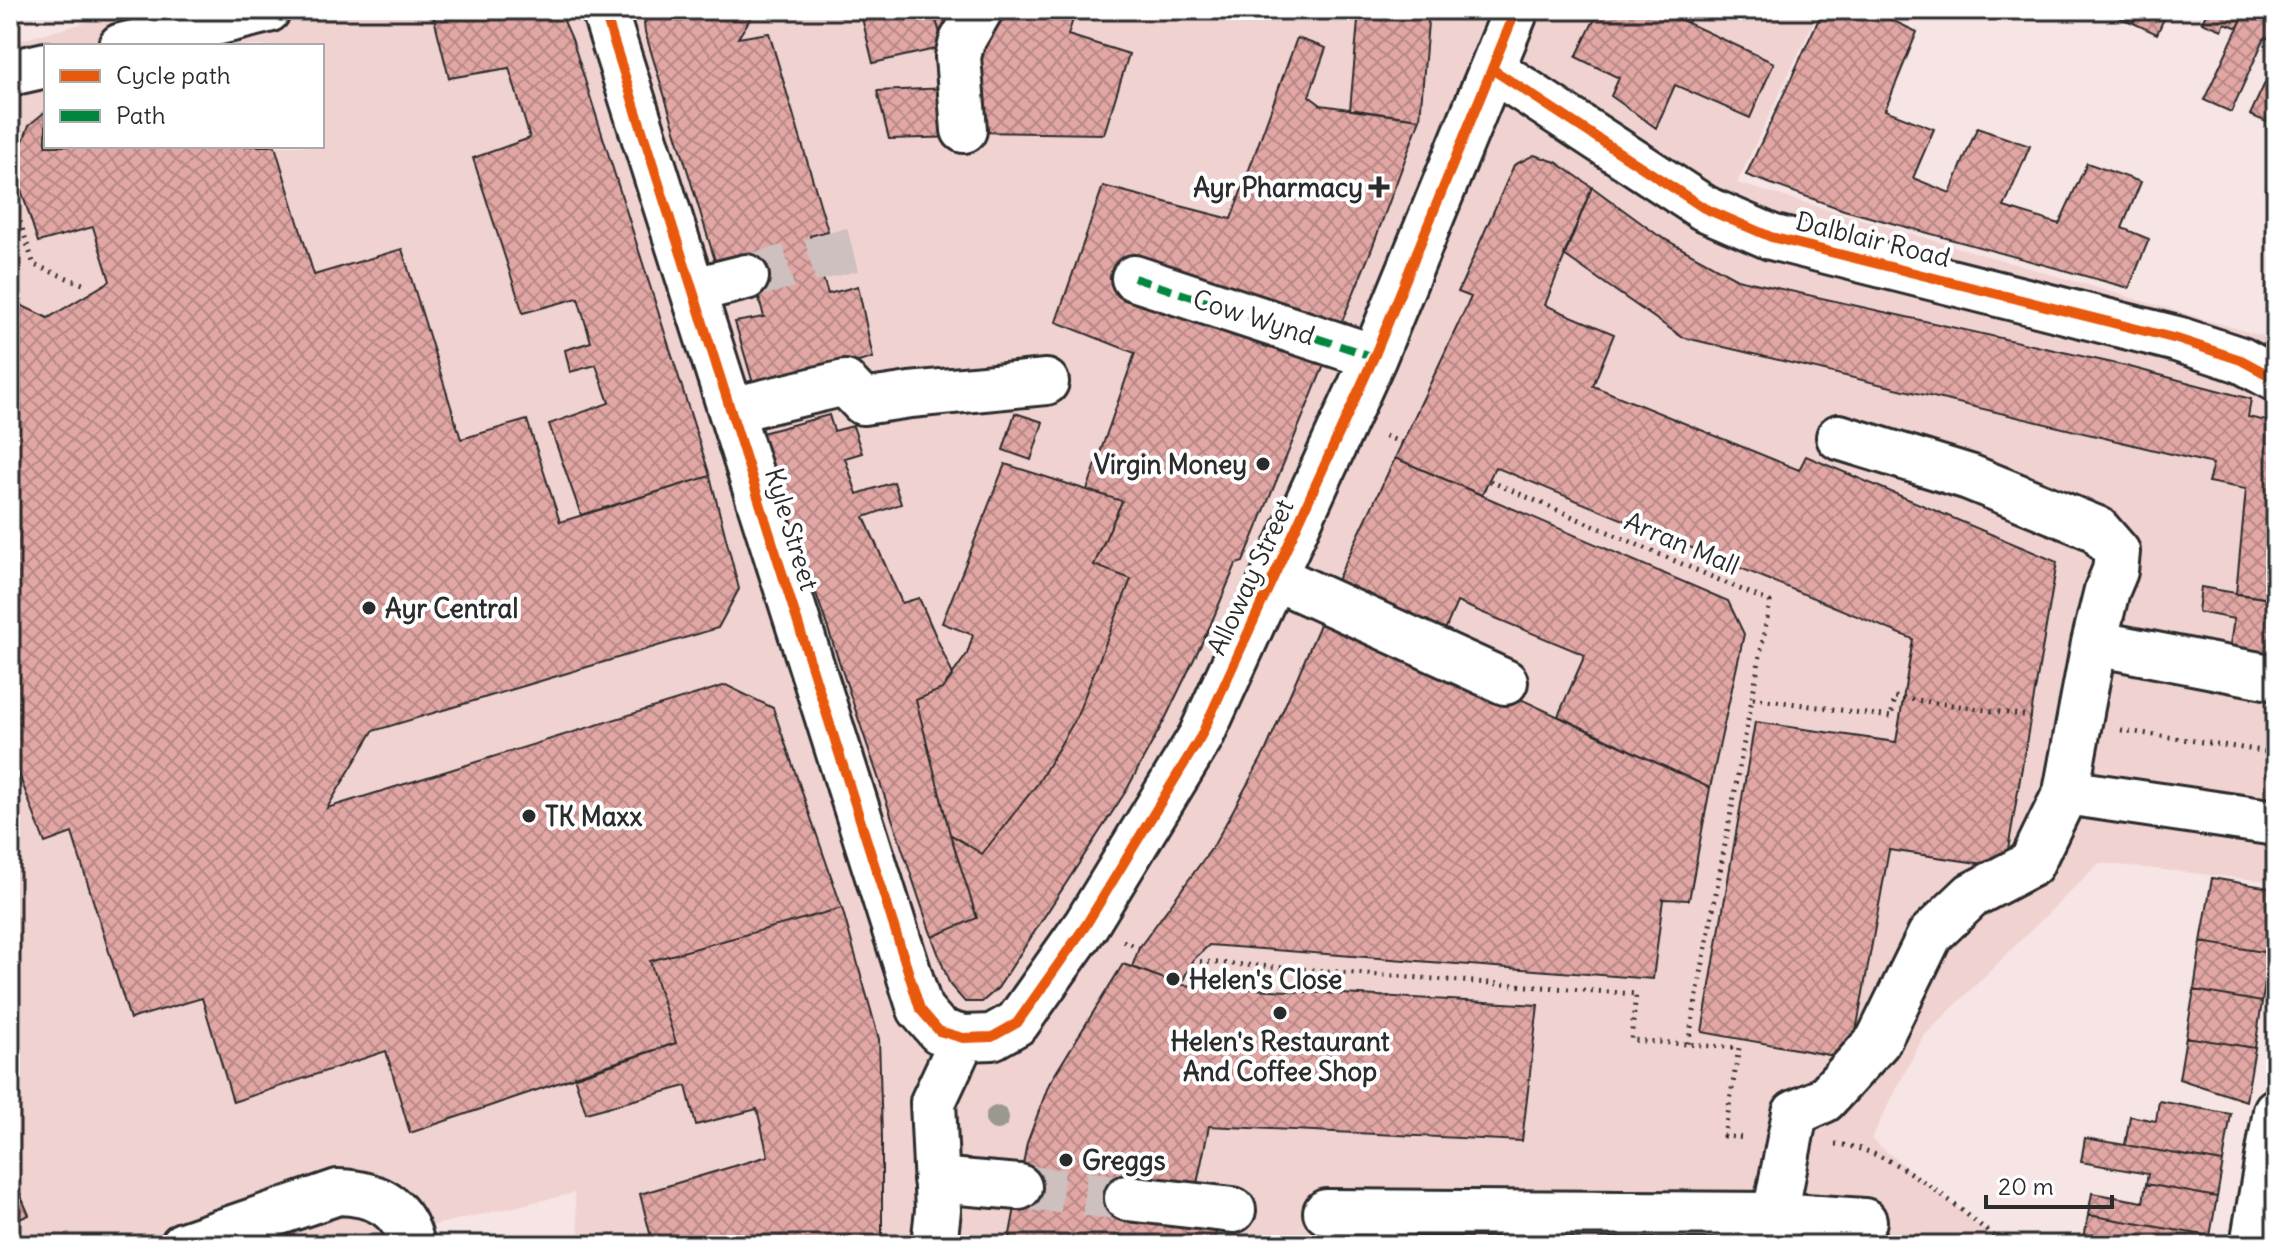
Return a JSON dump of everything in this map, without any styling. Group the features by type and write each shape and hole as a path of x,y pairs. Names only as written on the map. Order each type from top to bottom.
{"street":[{"path":"128,33 268,10"},
{"name":"Kyle Street","path":"604,10 920,1009 939,1031 963,1038"},
{"path":"964,130 958,57 962,41 980,10"},
{"path":"1482,10 1492,69"},
{"name":"Alloway Street","path":"963,1038 992,1037 1017,1023 1086,925 1201,736 1374,357 1516,10"},
{"path":"10,73 44,65"},
{"name":"Dalblair Road","path":"1492,69 1704,208 1771,237 2177,339 2241,360 2276,379"},
{"path":"694,290 746,277"},
{"name":"Cow Wynd","path":"1134,278 1374,357"},
{"path":"732,410 845,383 863,402 1046,382"},
{"path":"1775,1215 1795,1113 1824,1100 1878,1041 1930,935 1972,895 2031,864 2066,792 2094,643 2115,571 2117,552 2097,529 1969,477 1839,437"},
{"path":"1274,577 1505,682"},
{"path":"2094,643 2270,677"},
{"path":"2066,792 2276,823"},
{"path":"934,1245 938,1210 933,1102 963,1038"},
{"path":"2253,1245 2276,1111"},
{"path":"936,1180 1019,1187"},
{"path":"183,1245 338,1192 359,1192 381,1199 408,1228 412,1245"},
{"path":"1127,1198 1233,1210"},
{"path":"1326,1212 1775,1215 1864,1221"}],"path":[{"path":"10,191 34,265 83,284"},
{"path":"1688,1044 1753,698 1891,717 1895,697 2276,753"},
{"path":"1192,961 1636,994 1631,1040 1739,1048 1724,1136 1857,1145 1927,1183 2004,1245"}],"shaded area":[{"path":"133,10 1819,10 1737,183 2276,340 2276,882 2099,863 1923,1037 1871,1139 2003,1245 581,1245 574,1193 348,1245 10,1245 10,43"}],"building":[{"path":"456,10 560,12 572,39 710,476 581,515 549,424 609,403 596,365 570,372 565,350 591,342 578,298 523,313 473,158 530,138 509,68 449,78 433,14"},
{"path":"658,10 756,10 738,38 769,33 828,231 810,236 828,294 858,286 873,358 755,390 735,322 764,317 748,257 717,267 645,32 644,24 649,14 656,14"},
{"path":"860,10 933,10 944,47 873,63"},
{"path":"933,10 968,10 944,47"},
{"path":"1003,10 1076,10 1068,35 1129,54 1104,134 968,132 977,52"},
{"path":"1359,10 1429,10 1420,119 1350,110"},
{"path":"1599,10 1660,10 1774,63 1750,118 1675,85 1656,128 1611,96 1619,78 1576,57"},
{"path":"1660,10 1694,10 1688,23"},
{"path":"1823,10 1871,10 1917,32 1885,110 1934,129 1913,178 1950,193 1977,128 2030,146 2004,207 2059,224 2087,163 2141,182 2122,228 2149,239 2129,288 1844,210 1746,175"},
{"path":"2115,10 2138,10 2133,23 2113,15"},
{"path":"2138,10 2168,10 2157,34 2133,23"},
{"path":"2200,10 2246,10 2238,28 2225,23 2222,30 2202,22 2206,13"},
{"path":"2246,10 2276,10 2276,42 2265,37 2231,112 2204,100"},
{"path":"1297,38 1326,48 1309,96 1321,105 1420,119 1371,251 1243,562 1236,564 1166,717 1126,791 998,988 982,1002 965,1002 950,985 932,937 977,918 950,834 982,854 1038,783 1076,718 1131,579 1094,565 1122,501 1087,490 1135,353 1056,322 1103,186 1231,219"},
{"path":"2276,59 2276,126 2250,115"},
{"path":"949,88 959,137 889,139 877,91"},
{"name":"Ayr Central","path":"44,113 44,148 276,148 314,275 402,249 461,439 527,420 560,522 710,476 739,589 718,628 373,731 327,808 726,685 773,708 842,908 650,961 676,1043 410,1133 386,1051 233,1102 202,998 130,1019 72,833 45,843 10,751 10,300 48,318 110,281 93,227 38,242 19,183 17,158 29,125"},
{"path":"1534,155 1556,162 1592,187 1545,305 1614,334 1593,386 1799,470 1806,456 2057,562 2005,867 1889,850 1851,1059 1702,1032 1755,722 1896,742 1913,639 1495,467 1482,495 1395,458 1471,297 1458,292 1514,165"},
{"path":"1592,187 1659,236 1737,279 2126,366 2251,399 2248,417 2276,423 2276,600 2236,594 2246,489 2208,482 2213,464 1682,337 1564,255"},
{"path":"1015,413 1043,422 1031,460 1003,450"},
{"path":"829,415 834,431 853,426 862,453 845,458 857,494 894,482 901,504 864,517 902,603 919,598 953,675 942,689 916,700 950,834 977,918 932,937 762,433"},
{"path":"1395,458 1728,601 1744,634 1710,788 1558,716 1585,655 1457,602 1439,644 1330,595"},
{"path":"1005,464 1122,501 1094,565 1131,579 1076,718 1038,783 982,854 950,834 916,700 942,689 967,654 973,635 942,623"},
{"path":"2201,587 2276,600 2276,660 2229,651 2234,619 2198,612"},
{"path":"1327,608 1710,788 1689,900 1663,899 1653,979 1209,945 1192,961 1181,985 1132,967 1139,948 1214,845 1265,752"},
{"path":"2212,878 2276,889 2276,917 2270,953 2201,942"},
{"path":"842,908 879,1039 882,1245 653,1245 640,1194 768,1156 757,1109 696,1125 686,1086 586,1113 574,1076 676,1043 650,961"},
{"path":"2201,942 2270,953 2262,1002 2194,990"},
{"path":"1123,964 1181,985 1538,1005 1522,1141 1209,1126 1194,1198 1218,1223 1214,1245 1008,1245 1027,1143 1049,1084"},
{"path":"2194,990 2262,1002 2255,1048 2186,1037"},
{"path":"2186,1037 2255,1048 2246,1101 2179,1079"},
{"path":"2159,1101 2231,1114 2223,1162 2125,1145 2130,1116 2156,1121"},
{"path":"2085,1138 2223,1162 2217,1197 2146,1184 2148,1174 2081,1162"},
{"path":"10,1171 29,1215 10,1223"},
{"path":"2146,1184 2217,1197 2210,1236 2088,1215 2092,1193 2143,1202"},
{"path":"2088,1215 2210,1236 2209,1245 2083,1245"}],"tunnel":[{"path":"746,277 854,249"},
{"path":"1019,1187 1127,1198"}],"marked path":[{"path":"1134,278 1374,357"}],"cycle path":[{"path":"604,10 920,1009 939,1031 963,1038 992,1037 1017,1023 1086,925 1201,736 1374,357 1516,10"},
{"path":"1492,69 1704,208 1771,237 2177,339 2241,360 2276,379"}],"place":[{"name":"Ayr Pharmacy","path":"1379,187"},
{"name":"Virgin Money","path":"1263,464"},
{"name":"Ayr Central","path":"369,608"},
{"name":"TK Maxx","path":"529,816"},
{"name":"Helen's Close","path":"1173,979"},
{"name":"Helen's Restaurant And Coffee Shop","path":"1280,1013"},
{"name":"Greggs","path":"1066,1160"}]}
